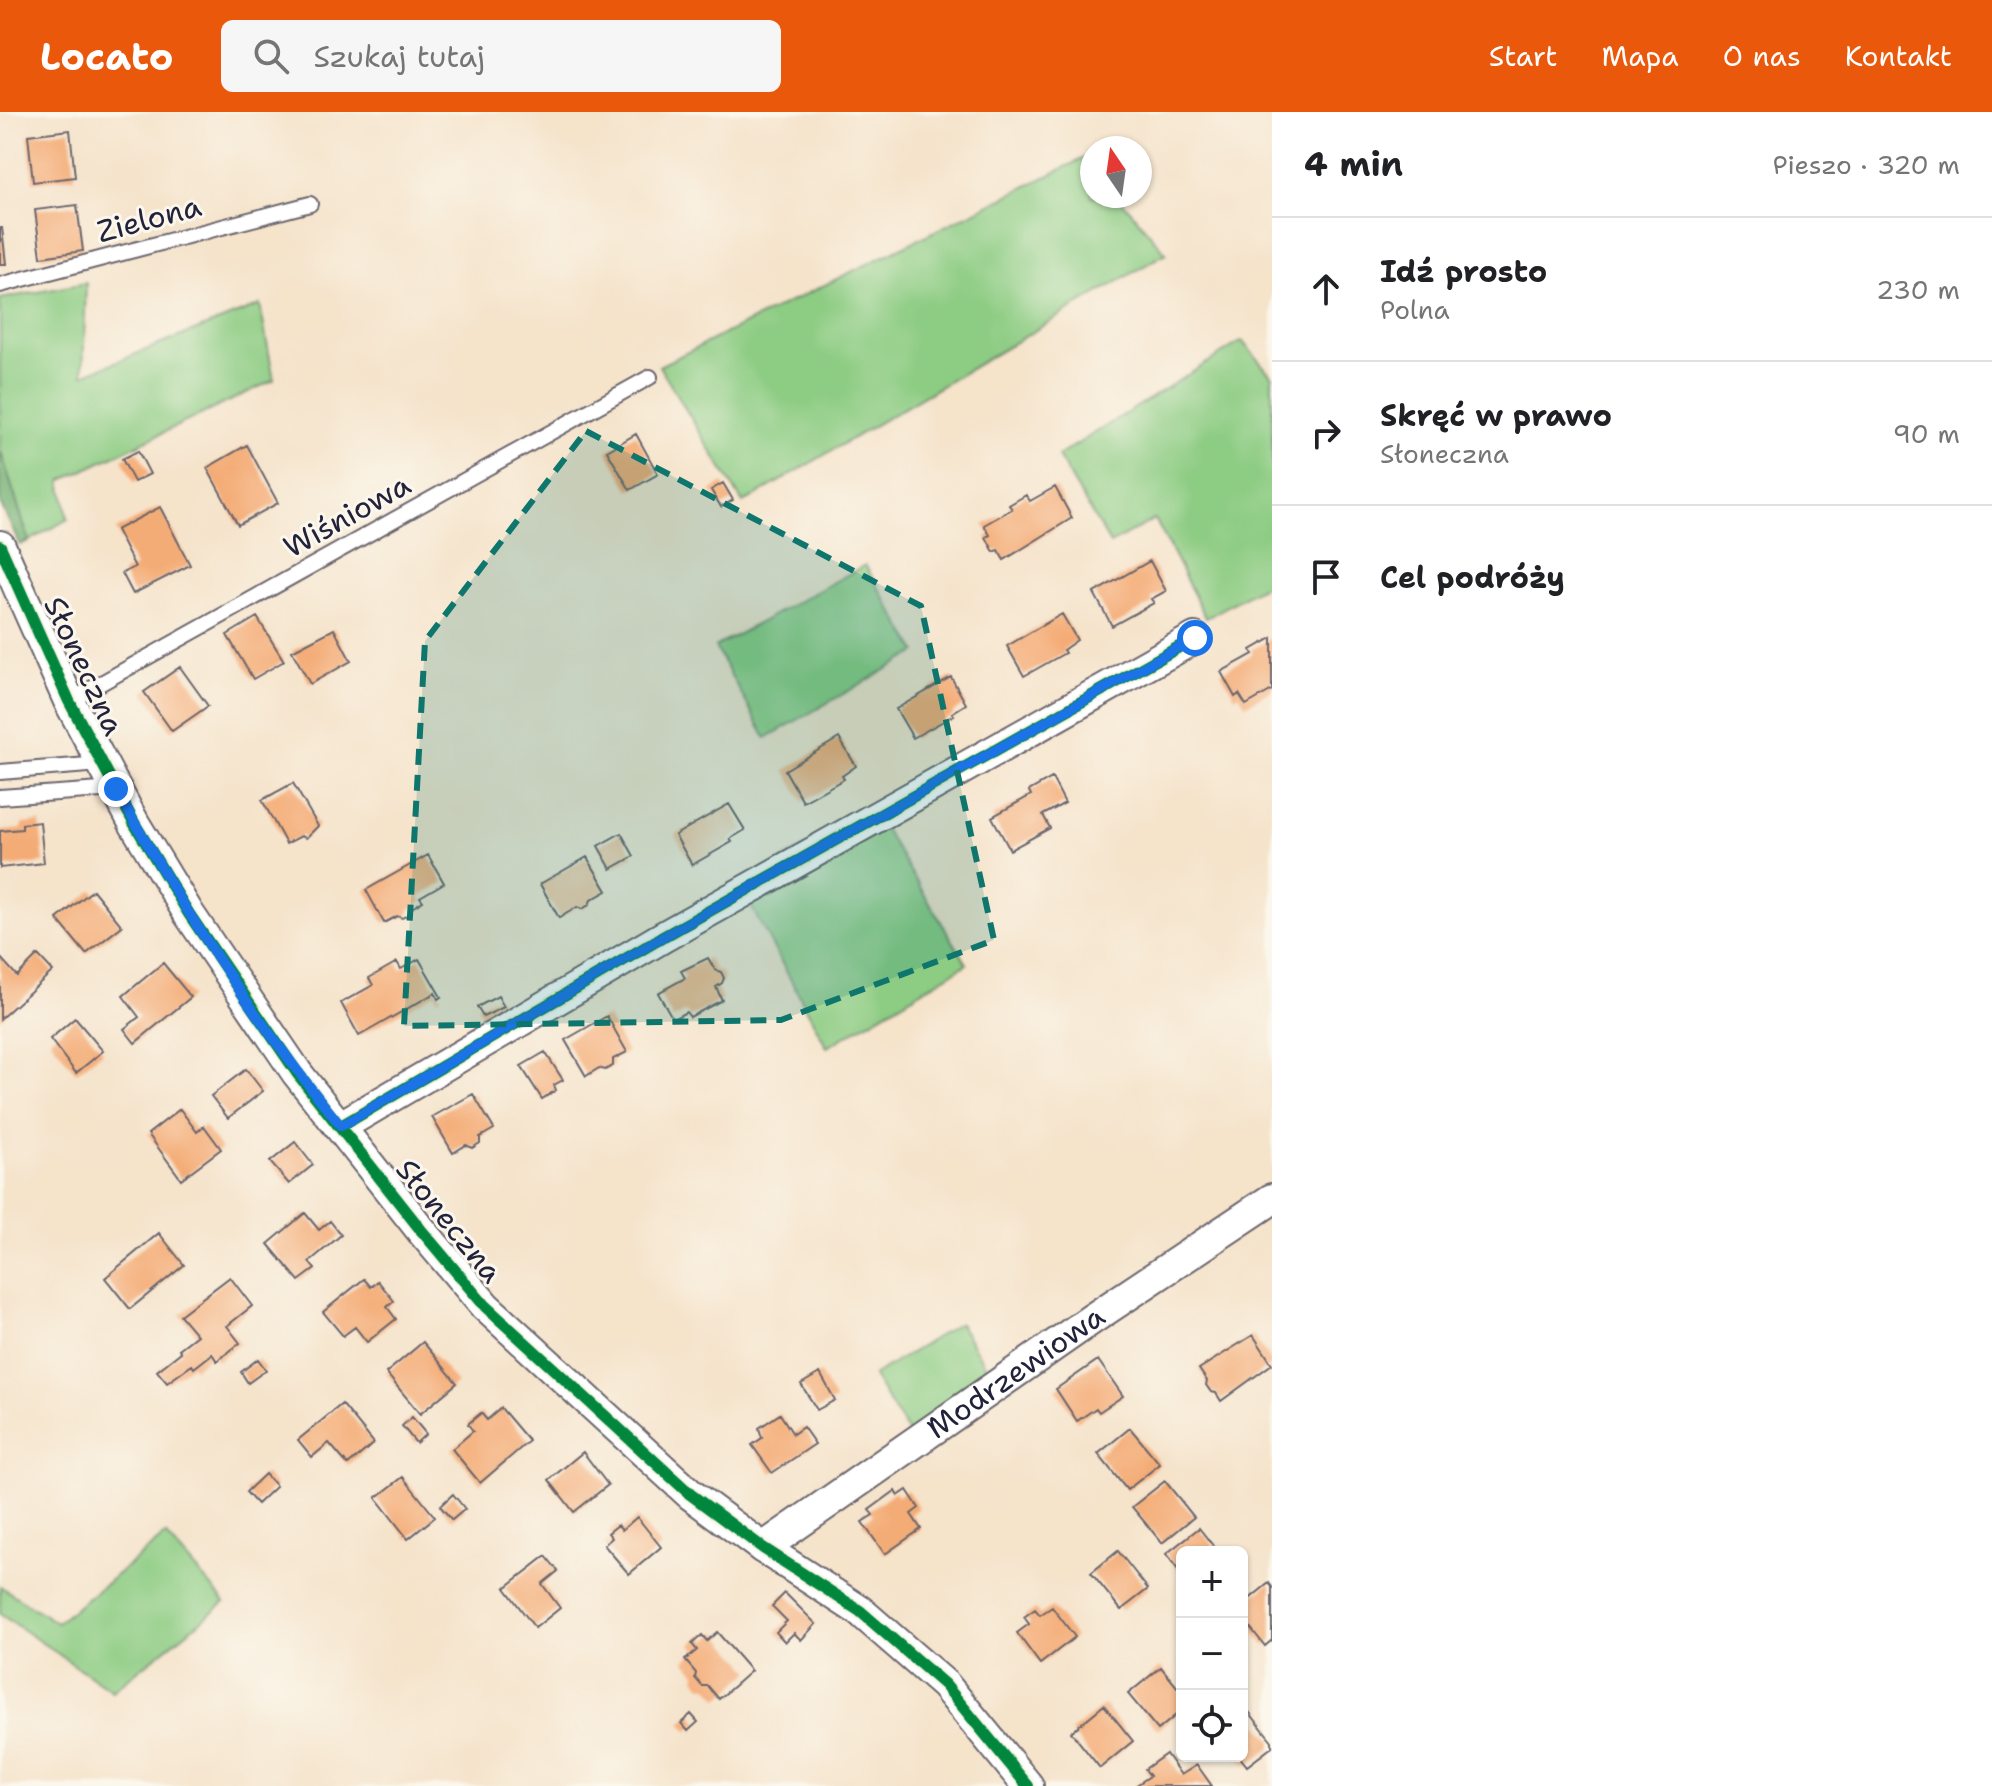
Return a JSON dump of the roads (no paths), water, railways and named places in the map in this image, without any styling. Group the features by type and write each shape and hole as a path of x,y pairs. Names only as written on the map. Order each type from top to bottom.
{"street":[{"name":"Słoneczna","path":"0,546 69,701 108,777 199,929 297,1073 485,1306 690,1494 763,1548 860,1611 945,1685 1028,1786"},
{"path":"341,1126 663,937 1195,638"},
{"name":"Modrzewiowa","path":"763,1548 1092,1319 1272,1199"}],"lane":[{"name":"Zielona","path":"0,285 310,204"},
{"name":"Wiśniowa","path":"69,701 650,377"},
{"path":"0,772 108,777"},
{"path":"0,797 108,777"}]}
